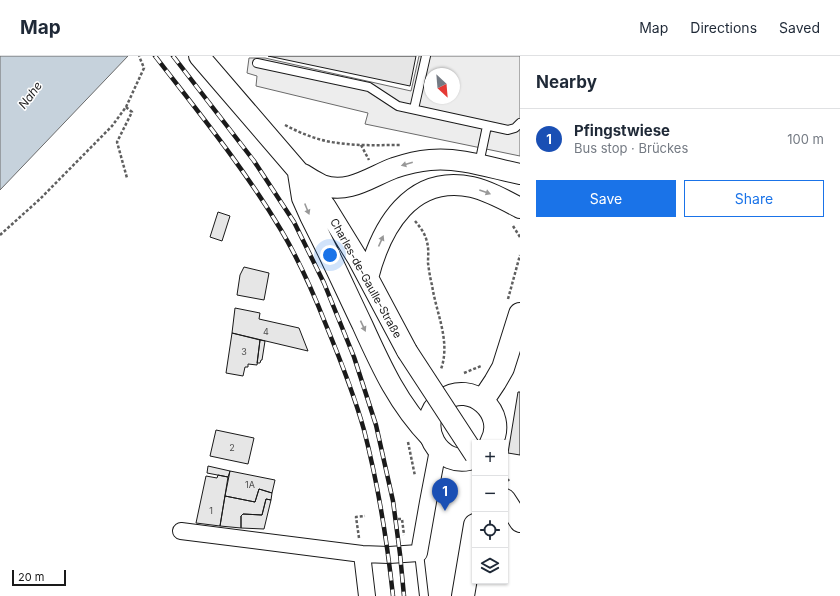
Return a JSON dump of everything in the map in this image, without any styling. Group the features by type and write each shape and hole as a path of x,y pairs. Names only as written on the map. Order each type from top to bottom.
{"main road":[{"path":"483,400 496,382 503,368 520,314"},
{"path":"472,460 453,459 445,455 435,444 429,427 431,417 436,407 443,400 452,395 463,394 473,395 483,400 490,408 494,418 496,428 492,440"},
{"path":"463,596 472,543"}],"street":[{"name":"Charles-de-Gaulle-Straße","path":"199,56 298,171 330,212 368,278 407,351 472,457"},
{"path":"298,171 322,185 334,187 361,184 394,168 411,163 431,160 445,160 479,165 520,174"},
{"path":"181,531 362,554 389,555 419,553 428,502 435,444 415,421 387,377 302,198 298,171"},
{"path":"368,278 373,258 386,229 398,212 420,194 446,186 459,185 473,188 488,192 514,215"},
{"path":"508,504 520,522"},
{"path":"362,554 367,596"}],"lane":[{"path":"414,109 426,56"},
{"path":"256,63 369,87 398,106 508,130 515,128 520,123"},
{"path":"479,165 487,126"},
{"path":"419,553 424,596"}],"path":[{"path":"0,235 51,188 112,126 126,107 144,68 139,56"},
{"path":"126,107 132,112 117,142 127,178"},
{"path":"284,125 300,133 338,144 360,144"},
{"path":"514,215 513,226 520,237"},
{"path":"410,225 418,217"},
{"path":"415,220 422,229 427,241 432,291 446,348 445,359 440,373"},
{"path":"362,554 356,518 365,516"}],"shaded area":[{"path":"419,56 520,56 520,156 365,124 368,113 256,86 257,76 247,73 249,58 265,58 411,91"}],"water":[{"name":"Nahe","path":"0,56 128,56 0,190"}],"building":[{"path":"268,56 416,56 410,86"},
{"path":"218,212 230,216 222,241 210,237"},
{"path":"244,267 269,273 264,300 237,295 240,275"},
{"path":"235,308 260,313 259,319 299,328 308,351 232,333"},
{"path":"232,333 260,340 257,365 248,364 248,367 245,367 243,376 226,373"},
{"path":"260,340 265,341 262,360 260,363 257,363"},
{"path":"518,392 520,392 520,455 508,453"},
{"path":"216,430 254,438 248,464 210,456"},
{"path":"208,466 230,471 228,477 207,473"},
{"path":"230,471 275,480 272,493 259,489 255,502 225,496"},
{"path":"218,475 228,477 220,526 196,523 206,476 217,478"},
{"path":"259,489 272,493 271,500 266,499 262,515 243,514 241,516 241,528 220,526 225,496 255,502"},
{"path":"266,499 271,500 264,529 241,528 241,516 243,514 262,515"}],"railway":[{"path":"155,56 221,141 267,207 288,241 311,288 356,403 364,430 382,512 393,596"},
{"path":"173,56 254,161 294,222 324,283 354,357 376,425 393,501 404,596"}],"place":[{"name":"Pfingstwiese","path":"445,511"}]}
